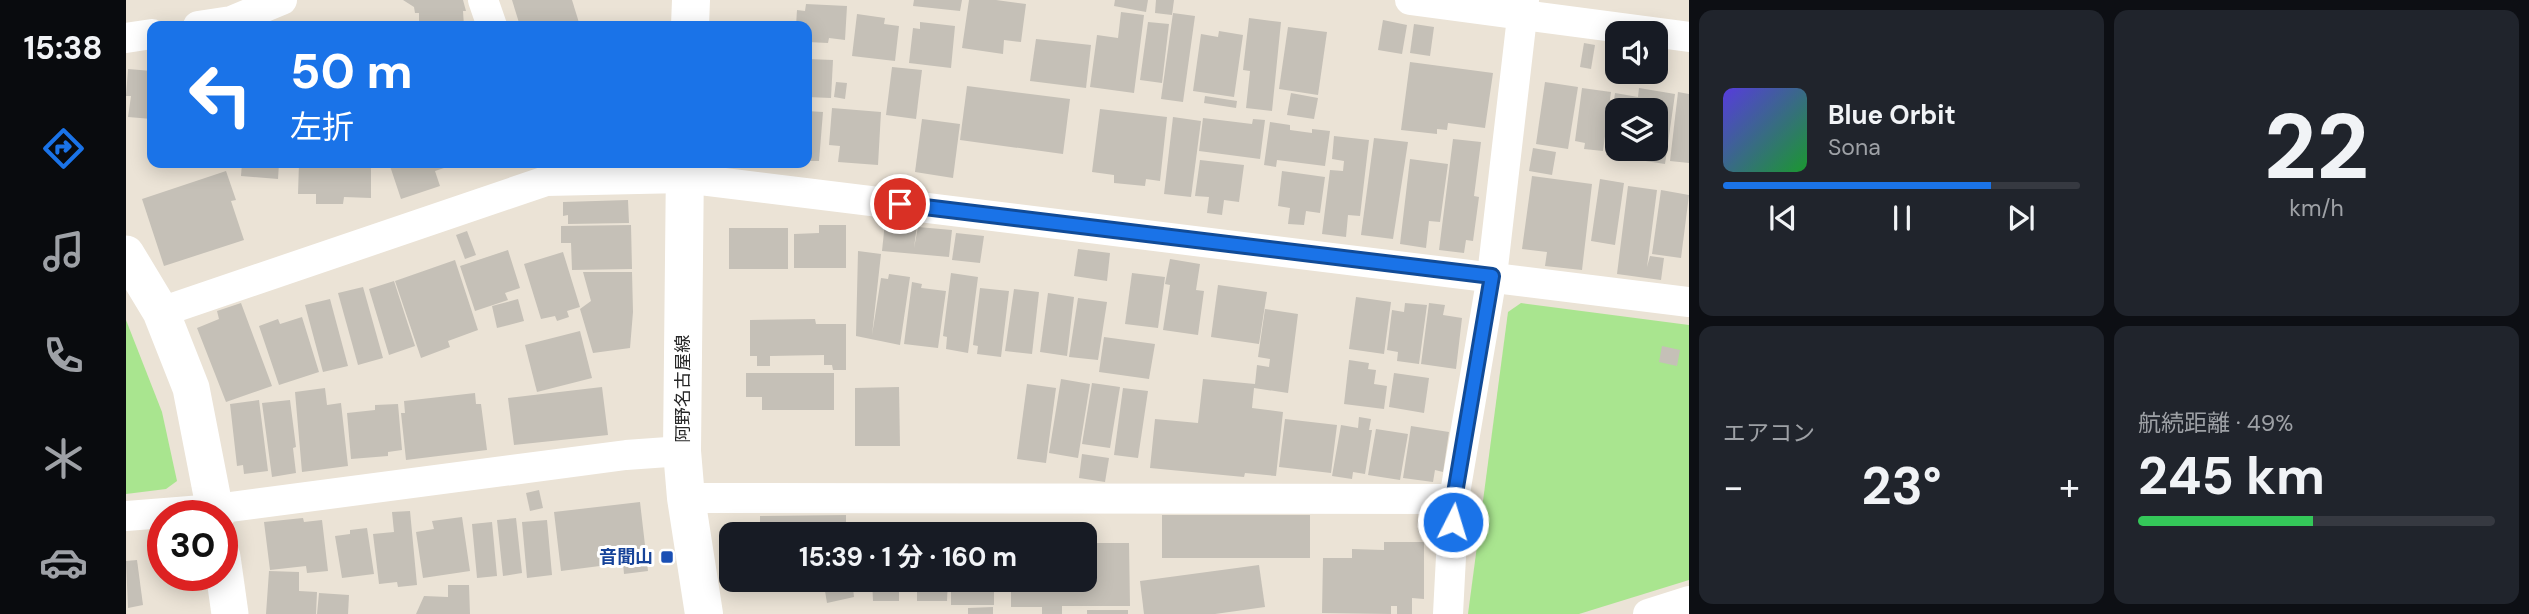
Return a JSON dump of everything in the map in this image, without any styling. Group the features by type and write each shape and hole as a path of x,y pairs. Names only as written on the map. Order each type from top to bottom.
{"main road":[{"path":"690,21 691,0"},
{"name":"阿野名古屋線","path":"684,170 682,451 686,498 704,614"}],"street":[{"path":"231,21 282,0"},
{"path":"483,0 490,21"},
{"path":"1410,0 1523,7 1689,37"},
{"path":"1448,614 1454,499 1492,276 1523,7"},
{"path":"126,38 147,35"},
{"path":"161,312 542,172 684,170 1689,302"},
{"path":"126,254 161,312 191,388 213,500"},
{"path":"238,510 626,454 682,451"},
{"path":"686,498 1454,499"},
{"path":"126,516 147,515"},
{"path":"227,591 230,614"},
{"path":"1648,614 1689,601"}],"green space":[{"path":"1521,303 1689,325 1689,580 1579,614 1468,614 1508,312"},
{"path":"126,320 162,412 177,481 166,489 126,494"}],"building":[{"path":"403,0 463,0 466,11 463,11 464,21 419,21 419,13 415,13 414,7"},
{"path":"512,0 572,0 578,21 518,21"},
{"path":"914,0 962,0 960,11 913,6"},
{"path":"969,0 1026,4 1021,42 1004,40 1003,54 962,48"},
{"path":"1115,0 1148,0 1146,12 1114,6"},
{"path":"1156,0 1174,0 1172,15 1155,13"},
{"path":"806,4 847,6 845,40 829,38 828,43 812,42 812,21 796,21 797,10 805,11"},
{"path":"1121,12 1144,15 1134,93 1090,87 1097,35 1118,38"},
{"path":"1173,13 1195,16 1183,102 1161,99"},
{"path":"857,14 885,18 884,24 899,26 895,61 852,56"},
{"path":"1249,18 1281,22 1272,111 1246,108 1250,71 1243,70"},
{"path":"1383,20 1407,25 1402,54 1378,50"},
{"path":"920,22 955,26 951,68 909,63 913,28 920,29"},
{"path":"1148,22 1169,24 1162,83 1140,80"},
{"path":"1414,24 1434,27 1430,56 1410,53"},
{"path":"1288,27 1327,32 1318,95 1279,89"},
{"path":"1219,31 1243,35 1234,97 1193,91 1201,34 1218,37"},
{"path":"1036,39 1091,45 1086,88 1030,81"},
{"path":"1584,43 1595,45 1591,69 1580,67"},
{"path":"812,59 833,60 831,98 812,97"},
{"path":"1410,62 1493,73 1485,128 1448,123 1447,130 1437,129 1437,134 1401,130"},
{"path":"892,67 922,70 916,119 886,115"},
{"path":"128,69 147,71 147,119 128,117 131,96 126,96"},
{"path":"836,82 847,83 845,99 834,97"},
{"path":"1545,82 1578,87 1568,149 1536,144"},
{"path":"967,86 1070,99 1063,154 960,140"},
{"path":"1582,88 1611,92 1610,98 1605,98 1603,151 1584,149 1585,143 1575,141"},
{"path":"1639,88 1675,94 1668,143 1668,98 1614,98 1615,93 1638,97"},
{"path":"1678,92 1689,94 1689,163 1670,161"},
{"path":"1291,93 1318,98 1314,119 1287,115"},
{"path":"1205,96 1237,101 1236,108 1204,103"},
{"path":"832,108 881,112 878,165 838,162 840,146 829,145"},
{"path":"1100,109 1167,117 1160,181 1146,179 1145,186 1114,183 1114,175 1092,172"},
{"path":"812,111 823,112 819,161 812,161"},
{"path":"1173,117 1201,121 1191,197 1164,194"},
{"path":"1203,118 1252,124 1253,119 1265,120 1260,159 1199,151"},
{"path":"922,119 960,124 953,178 915,172"},
{"path":"1270,122 1290,125 1290,130 1312,133 1312,129 1330,131 1325,166 1277,160 1276,167 1264,165"},
{"path":"1334,136 1369,140 1360,216 1348,215 1346,237 1322,234 1330,170 1343,171 1344,161 1332,159"},
{"path":"1374,138 1408,142 1393,239 1361,235"},
{"path":"1453,139 1481,142 1474,196 1479,197 1473,241 1466,240 1464,253 1439,250"},
{"path":"1533,148 1556,152 1552,175 1529,171"},
{"path":"1410,159 1448,164 1440,222 1429,221 1426,248 1400,244"},
{"path":"1200,160 1244,165 1239,202 1224,200 1222,215 1207,213 1209,197 1195,196"},
{"path":"242,168 279,168 278,179 241,176"},
{"path":"299,168 371,168 371,198 344,197 343,204 316,204 316,194 298,194"},
{"path":"391,168 444,168 435,171 440,186 401,199"},
{"path":"226,171 236,200 231,201 244,240 164,266 142,199"},
{"path":"1282,171 1325,177 1320,213 1306,211 1304,225 1288,224 1290,208 1278,206"},
{"path":"1532,176 1592,184 1582,270 1545,266 1547,252 1522,249"},
{"path":"1600,179 1624,183 1615,245 1591,241"},
{"path":"1628,186 1657,190 1647,267 1650,256 1664,258 1661,280 1617,274"},
{"path":"1661,190 1689,195 1681,258 1652,254"},
{"path":"628,200 629,223 568,224 568,215 563,216 563,202"},
{"path":"885,222 917,225 914,248 918,227 952,230 949,257 882,251"},
{"path":"631,225 632,269 572,270 571,243 561,243 561,226"},
{"path":"819,225 846,225 846,268 794,268 794,234 819,233"},
{"path":"729,228 788,228 788,269 729,269"},
{"path":"467,231 476,255 465,259 456,235"},
{"path":"956,233 984,236 980,263 952,260"},
{"path":"1078,249 1110,253 1107,281 1074,276"},
{"path":"508,250 520,288 505,293 508,300 475,311 460,266"},
{"path":"858,251 881,254 872,335 881,278 888,279 889,274 910,277 900,345 856,336"},
{"path":"563,252 580,307 567,311 569,317 557,321 555,316 541,319 524,264"},
{"path":"1170,259 1200,264 1196,290 1204,291 1198,335 1163,330 1170,285 1165,284"},
{"path":"455,260 478,330 448,341 450,347 421,358 395,281"},
{"path":"583,272 632,272 630,348 593,353 580,309 591,301"},
{"path":"951,273 978,277 968,353 946,349 947,337 943,336"},
{"path":"1132,273 1165,277 1158,328 1125,324"},
{"path":"394,281 415,346 389,355 369,289"},
{"path":"912,282 922,284 921,288 946,291 938,348 904,344"},
{"path":"1218,285 1267,292 1259,344 1211,337"},
{"path":"363,287 383,358 358,365 338,293"},
{"path":"980,288 1009,291 1001,357 977,354 978,346 973,345"},
{"path":"1014,289 1039,292 1032,354 1005,351"},
{"path":"1048,293 1074,297 1067,356 1040,352"},
{"path":"1356,297 1391,302 1384,354 1349,349"},
{"path":"1078,298 1107,302 1098,360 1069,357"},
{"path":"330,299 348,366 323,372 305,305"},
{"path":"518,299 524,321 497,328 492,306"},
{"path":"241,303 272,386 226,402 197,328 219,319 217,311"},
{"path":"1405,303 1427,305 1419,364 1397,361 1398,352 1387,350 1392,310 1404,312"},
{"path":"1429,303 1445,305 1443,315 1462,318 1456,369 1421,364"},
{"path":"1265,309 1298,314 1288,393 1254,388 1252,408 1283,412 1276,476 1245,473 1244,477 1150,468 1155,419 1198,423 1203,379 1255,384 1257,365 1269,367 1270,359 1258,357"},
{"path":"302,317 319,372 279,385 259,326 278,319 280,324"},
{"path":"815,319 816,324 846,324 846,370 833,370 832,365 824,365 824,355 770,356 770,366 757,366 757,356 750,356 750,320"},
{"path":"580,331 592,378 537,392 525,345"},
{"path":"1104,337 1155,344 1149,379 1099,372"},
{"path":"1662,346 1680,350 1677,366 1659,362"},
{"path":"1349,360 1369,363 1368,369 1376,370 1374,384 1387,386 1384,409 1344,404"},
{"path":"746,373 834,373 834,410 762,410 762,397 746,397"},
{"path":"1394,373 1429,378 1424,413 1389,407"},
{"path":"1061,379 1090,384 1078,458 1049,453"},
{"path":"1092,383 1120,387 1110,448 1082,444"},
{"path":"1027,384 1056,388 1046,463 1017,459"},
{"path":"602,387 608,435 514,445 508,398"},
{"path":"899,387 900,446 855,446 855,388"},
{"path":"325,388 327,405 341,403 348,466 302,472 295,392"},
{"path":"1123,388 1148,391 1138,458 1114,455"},
{"path":"475,393 476,404 481,404 487,450 406,460 401,413 405,413 404,401"},
{"path":"259,400 268,471 244,474 243,465 237,466 230,404"},
{"path":"290,400 296,447 293,448 296,473 272,477 262,403"},
{"path":"398,404 402,450 388,452 388,456 351,459 347,413 375,410 375,405"},
{"path":"1359,417 1371,419 1369,430 1372,430 1365,474 1353,472 1352,479 1332,476 1341,425 1358,428"},
{"path":"1285,419 1337,425 1331,473 1279,467"},
{"path":"1411,426 1449,432 1443,472 1435,470 1433,482 1403,478"},
{"path":"1376,429 1408,434 1400,480 1368,475"},
{"path":"1082,454 1109,458 1105,482 1079,478"},
{"path":"539,490 543,508 530,511 526,493"},
{"path":"640,502 648,571 624,574 623,563 561,571 554,512"},
{"path":"410,511 417,585 398,587 397,582 379,584 373,534 394,532 392,512"},
{"path":"846,515 846,522 760,522 760,516"},
{"path":"1162,515 1310,515 1310,558 1162,558"},
{"path":"462,517 470,571 423,578 416,532 434,529 432,521"},
{"path":"303,518 304,522 322,520 328,571 307,573 306,566 270,570 264,522"},
{"path":"516,518 522,573 503,576 497,520"},
{"path":"547,520 552,575 527,578 522,522"},
{"path":"492,522 497,576 477,578 472,524"},
{"path":"367,528 374,574 342,578 335,536 350,534 350,530"},
{"path":"1384,542 1424,542 1424,599 1412,598 1412,614 1397,614 1397,606 1391,606 1391,614 1322,613 1323,558 1352,558 1352,549 1384,550"},
{"path":"1097,543 1129,543 1130,606 1062,606 1062,614 1042,614 1042,607 1011,607 1011,592 1097,592"},
{"path":"137,560 143,605 128,608 126,561"},
{"path":"1259,565 1265,607 1215,614 1144,614 1140,581"},
{"path":"269,571 299,572 299,591 317,592 316,614 266,614"},
{"path":"448,585 469,585 470,614 416,614 424,596 448,597"},
{"path":"825,592 853,592 854,597 827,603"},
{"path":"873,592 899,592 899,601 873,601"},
{"path":"917,592 947,592 947,601 917,601"},
{"path":"951,592 994,592 994,605 951,605"},
{"path":"319,593 349,595 348,614 317,614"},
{"path":"993,607 993,614 968,614 968,608"},
{"path":"1087,610 1128,610 1128,614 1087,614"}],"place":[{"name":"音聞山","path":"667,557"}],"route":[{"path":"900,204 1492,276 1454,499 1453,522"}]}
